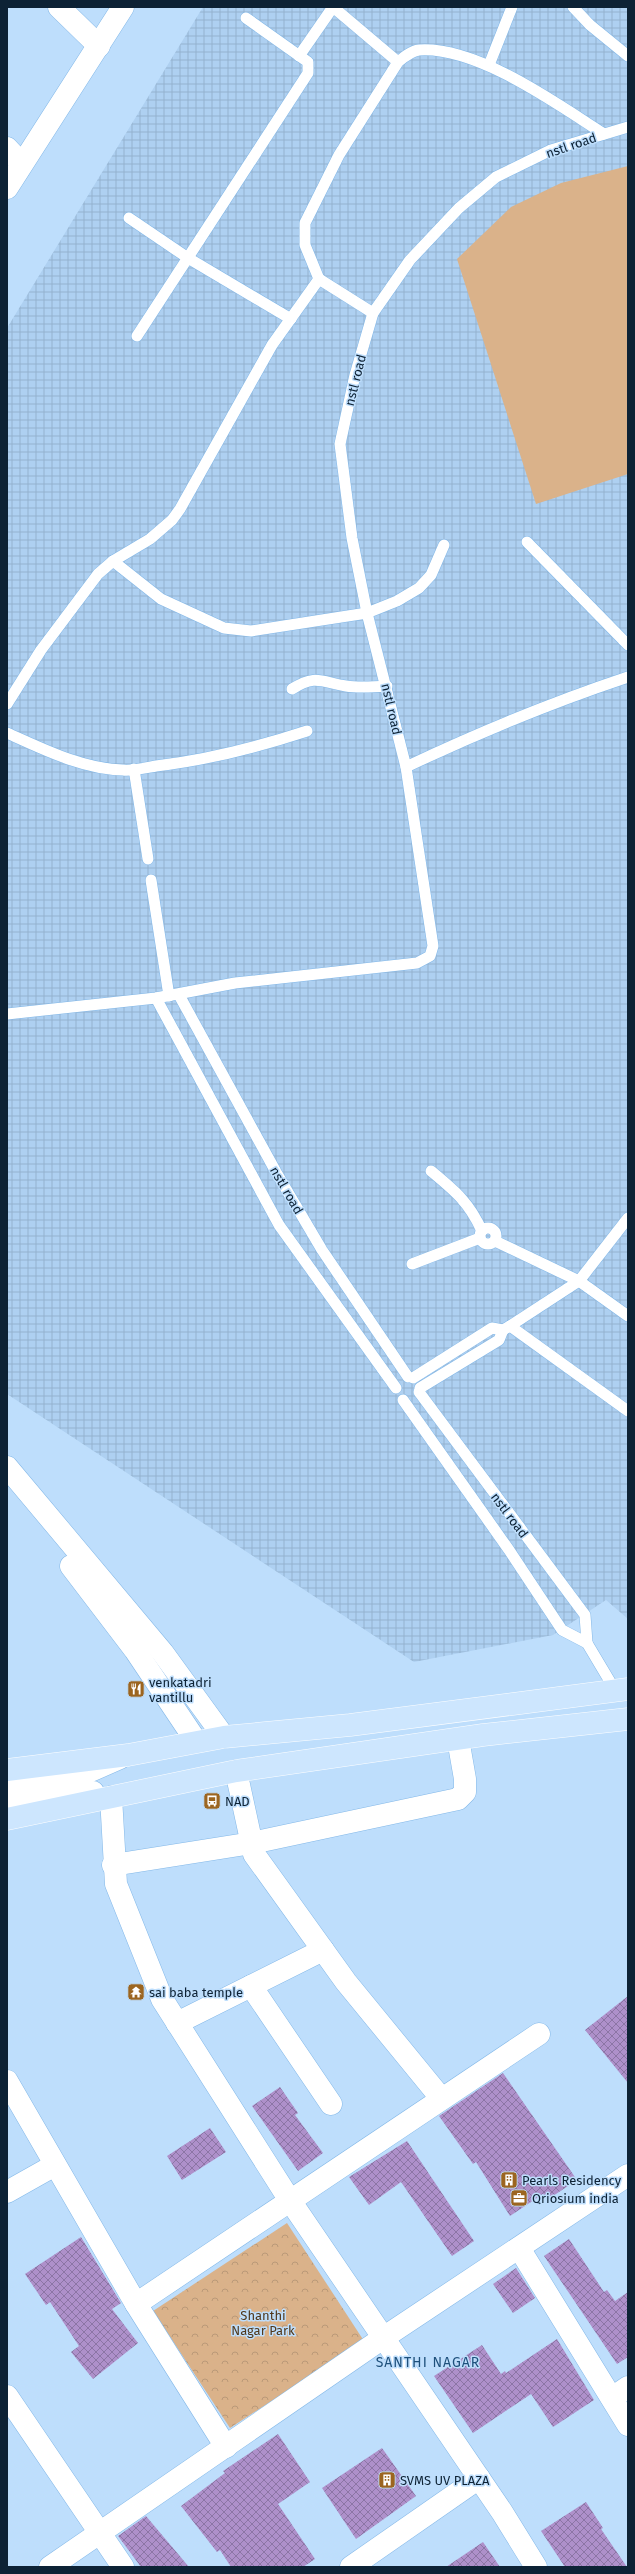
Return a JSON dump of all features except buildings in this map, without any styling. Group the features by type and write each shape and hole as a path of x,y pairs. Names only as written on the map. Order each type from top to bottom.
{"main road":[{"path":"7,1770 128,1755 196,1741 224,1737 350,1725 622,1689"},
{"path":"7,1819 236,1771 458,1739 627,1720"}],"street":[{"path":"59,7 99,46"},
{"path":"7,188 14,156 99,46 123,7"},
{"path":"7,1467 163,1653 224,1737"},
{"path":"7,1490 62,1554 135,1650 196,1741"},
{"path":"113,1865 252,1843 458,1799 465,1792 465,1779 458,1739"},
{"path":"7,1785 88,1772 128,1755"},
{"path":"236,1771 254,1854 346,1982 441,2098"},
{"path":"7,1804 91,1792 137,1791"},
{"path":"111,1797 113,1865 116,1884 159,1992 177,2023 290,2199 479,2478 536,2567"},
{"path":"177,2023 323,1950"},
{"path":"251,1986 331,2104"},
{"path":"136,2304 290,2199 539,2034"},
{"path":"7,2081 136,2304 226,2447"},
{"path":"7,2192 55,2165"},
{"path":"50,2567 383,2338 628,2175"},
{"path":"519,2248 620,2392 628,2425"},
{"path":"7,2397 123,2567"},
{"path":"351,2567 479,2478"}],"lane":[{"path":"299,56 333,7 398,62"},
{"path":"489,65 512,7"},
{"path":"573,7 590,25 628,56"},
{"path":"136,336 308,73 308,62 246,18"},
{"path":"373,313 319,279 305,245 306,223 339,155 398,62 418,50 436,51 489,65 604,134"},
{"name":"nstl road","path":"7,1014 156,998 235,983 417,963 430,956 433,946 406,767 368,613 352,538 340,444 355,375 373,313 410,260 459,208 496,177 551,150 628,127"},
{"path":"130,218 188,258 291,319"},
{"path":"7,704 41,650 98,574 113,561 150,539 172,520 180,509 272,345 319,279"},
{"path":"527,542 628,645"},
{"path":"113,561 160,599 224,628 251,631 368,613 397,601 419,588 431,575 444,544"},
{"path":"406,767 490,727 560,700 628,677"},
{"path":"292,689 303,682 319,679 345,686 387,686"},
{"path":"7,733 59,756 90,765 123,771 178,763 267,744 307,731"},
{"path":"134,769 148,859"},
{"path":"151,880 174,995"},
{"name":"nstl road","path":"174,995 307,1224 410,1378 585,1615 587,1643"},
{"path":"156,998 279,1225 396,1388"},
{"path":"431,1171 462,1197 473,1212 481,1235"},
{"path":"403,1400 415,1399 420,1390 499,1340 506,1328 578,1281 628,1218"},
{"path":"412,1264 481,1235 487,1228 494,1231 495,1241 578,1281 628,1316"},
{"path":"622,1689 587,1643 562,1630 509,1550 403,1400 397,1395 396,1388 398,1381 410,1378 492,1328 506,1328 628,1411"}],"shaded area":[{"path":"203,7 628,7 628,1619 606,1600 553,1635 414,1662 7,1394 7,328"}],"green space":[{"path":"628,166 628,474 536,504 457,259 511,207 561,183"},
{"name":"Shanthi Nagar Park","path":"287,2223 364,2341 230,2428 153,2311"}],"place":[{"name":"venkatadri vantillu","path":"136,1689"},
{"name":"NAD","path":"212,1801"},
{"name":"sai baba temple","path":"136,1992"},
{"name":"Pearls Residency","path":"509,2180"},
{"name":"Qriosium india","path":"519,2198"},
{"name":"SVMS UV PLAZA","path":"387,2480"}],"district":[{"name":"SANTHI NAGAR","path":"428,2362"}]}
